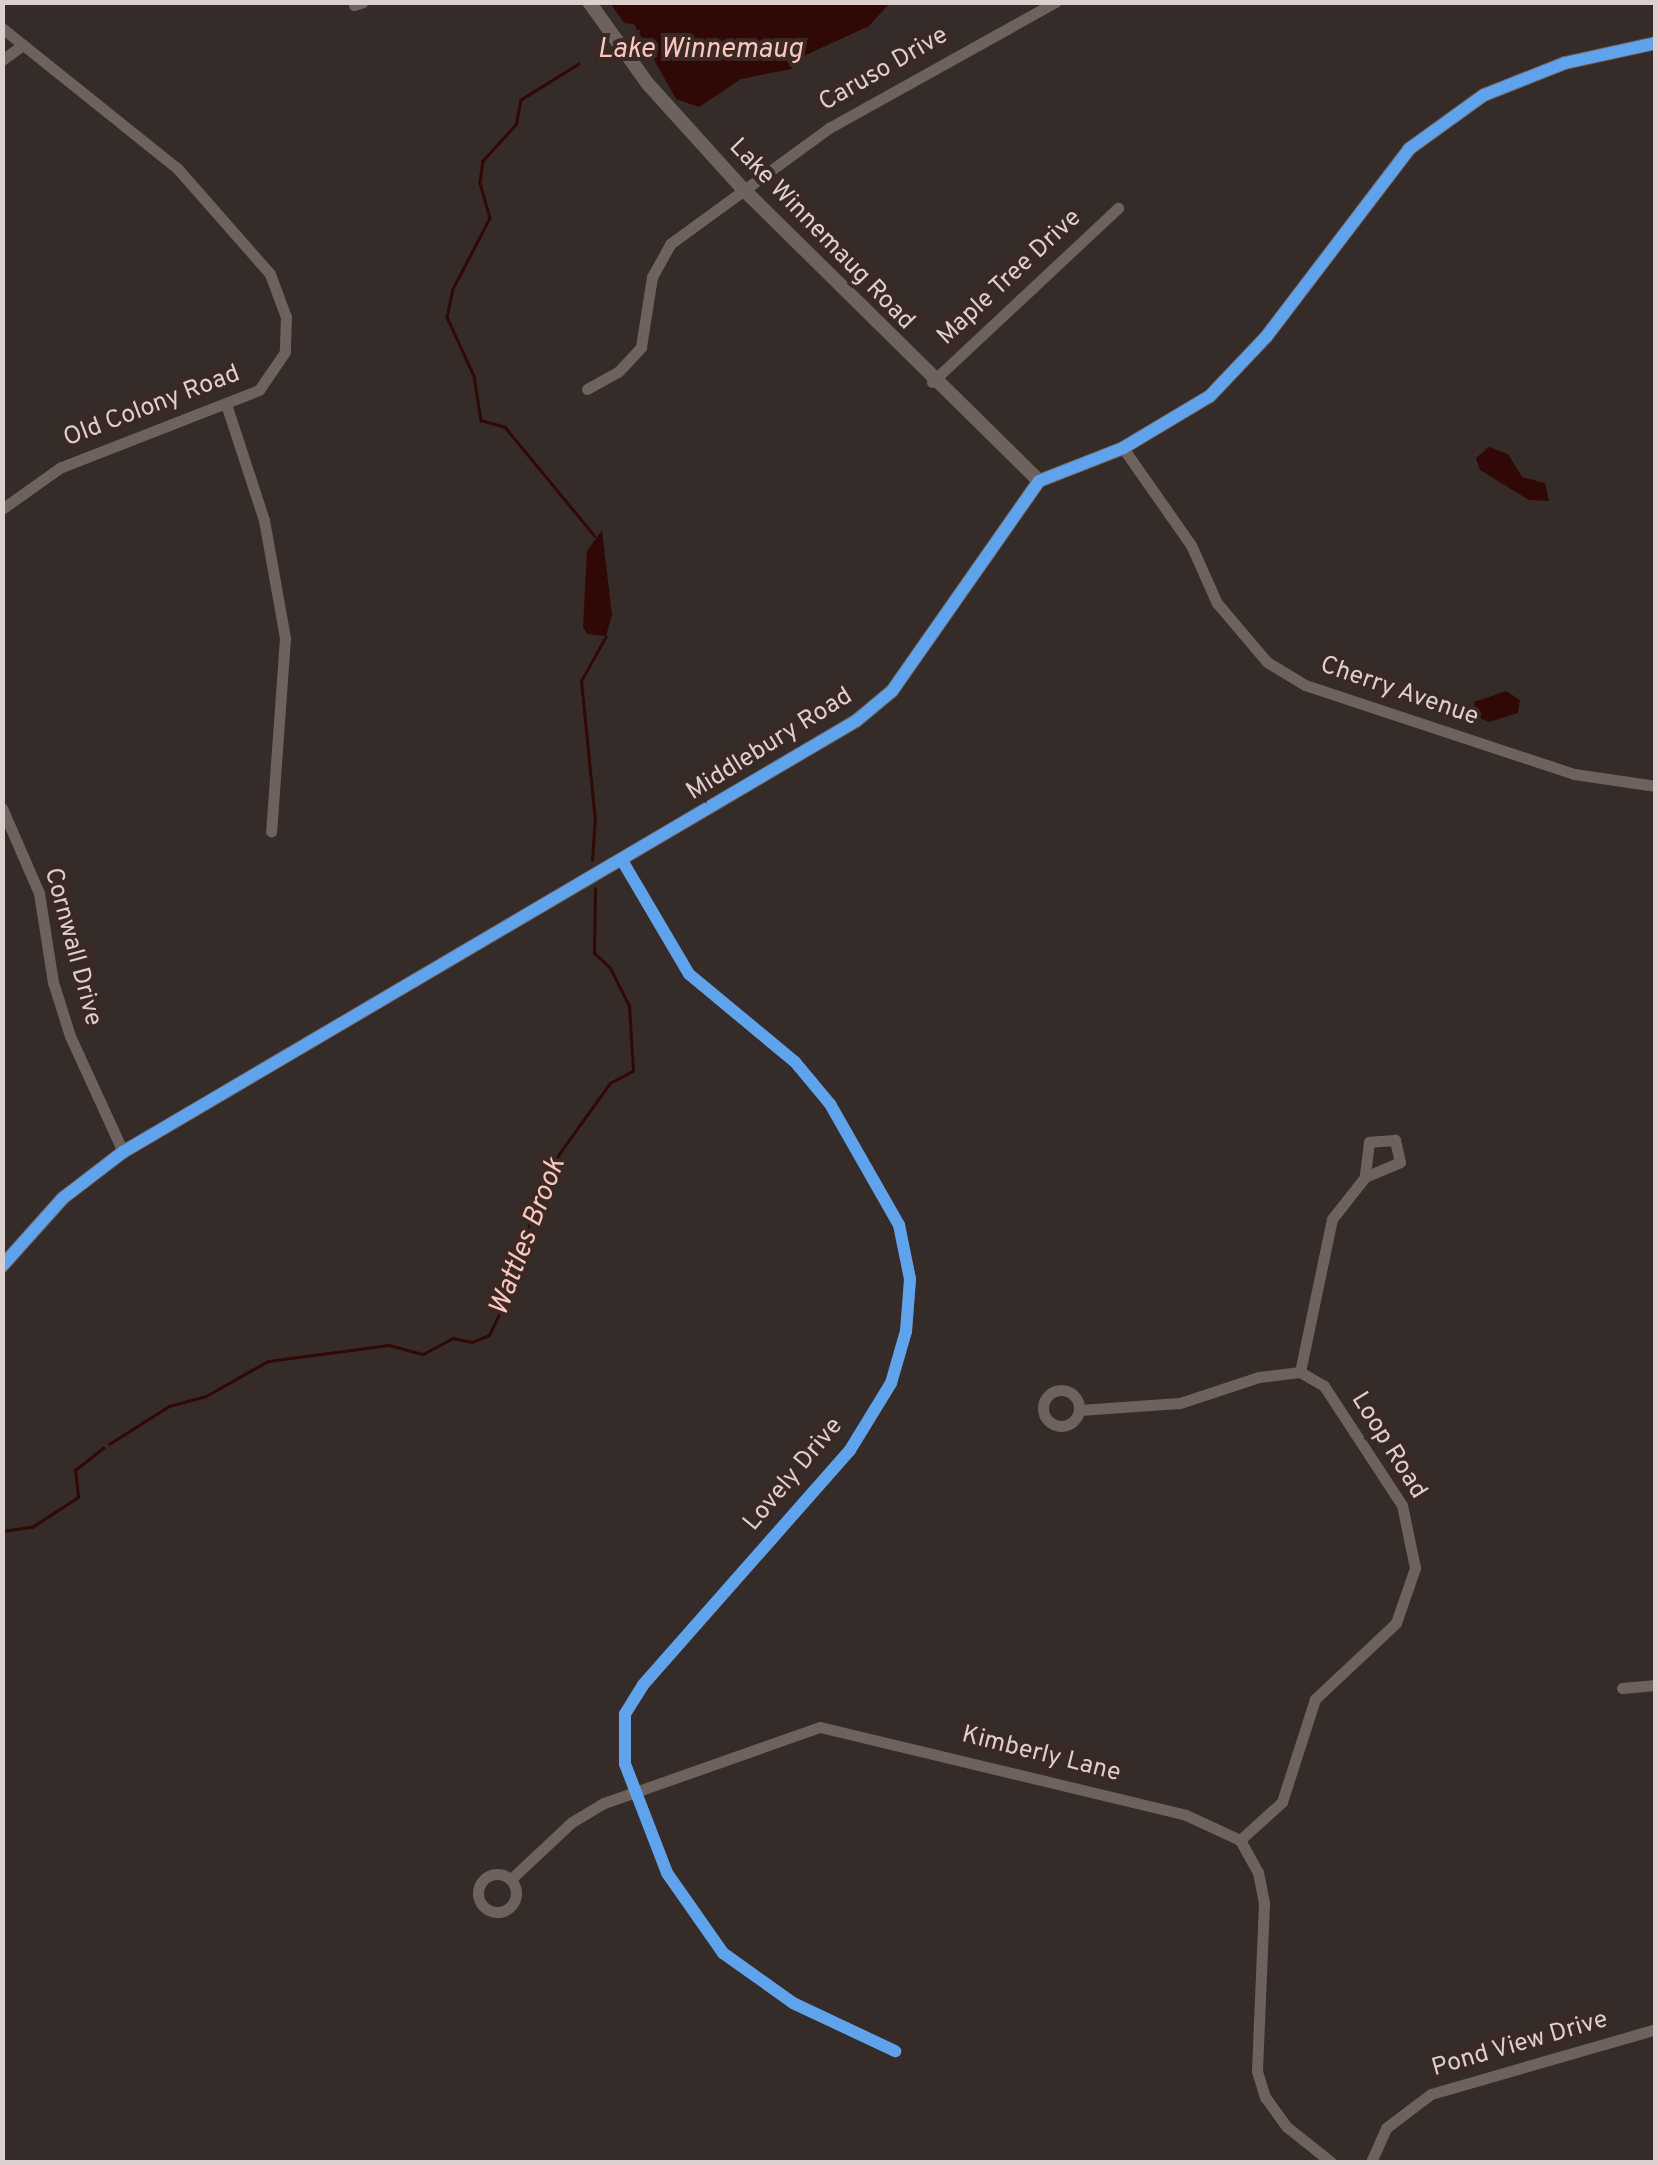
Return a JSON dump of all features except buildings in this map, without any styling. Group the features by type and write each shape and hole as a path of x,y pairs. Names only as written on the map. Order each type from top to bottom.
{"street":[{"name":"Lake Winnemaug Road","path":"588,2 648,84 741,187 932,382 1039,482"},
{"name":"Caruso Drive","path":"587,389 618,372 641,347 659,255 741,187 846,118 1055,2"},
{"name":"Old Colony Road","path":"2,28 177,168 270,274 286,318 285,352 259,390 227,407 60,467 2,508"},
{"path":"1039,482 1123,448 1210,396 1236,372 1385,175 1442,122 1484,95 1565,63 1656,43"},
{"path":"2,60 24,45"},
{"name":"Maple Tree Drive","path":"932,382 1118,208"},
{"path":"227,407 264,520 285,638 270,832"},
{"name":"Cherry Avenue","path":"1123,448 1191,544 1217,603 1266,662 1305,684 1574,774 1656,786"},
{"name":"Middlebury Road","path":"2,1266 63,1198 123,1152 624,862 856,721 892,692 1039,482"},
{"name":"Cornwall Drive","path":"2,808 39,893 53,982 70,1036 123,1152"},
{"name":"Lovely Drive","path":"624,862 689,974 796,1062 830,1104 899,1225 910,1279 906,1331 890,1383 850,1450 643,1684 625,1714 620,1742 634,1792 667,1872 723,1952 792,2003 895,2051"},
{"path":"1079,1410 1180,1404 1260,1376 1300,1372 1332,1220 1365,1177"},
{"name":"Loop Road","path":"1240,1840 1282,1802 1315,1699 1396,1623 1415,1568 1402,1505 1324,1386 1300,1372"},
{"path":"1622,1688 1656,1684"},
{"name":"Kimberly Lane","path":"511,1880 572,1822 634,1792 820,1727 1186,1815 1240,1840"},
{"path":"1240,1840 1258,1872 1264,1903 1257,2070 1265,2097 1287,2127 1331,2162"},
{"name":"Pond View Drive","path":"1371,2162 1386,2128 1431,2094 1656,2029"}],"water":[{"name":"Lake Winnemaug","path":"610,3 890,3 869,26 804,56 791,69 741,79 699,107 676,99 634,24 624,23"},
{"path":"1489,447 1508,454 1522,477 1545,483 1549,501 1529,500 1480,470 1476,458"},
{"path":"602,530 612,615 606,636 587,634 583,627 587,551"},
{"path":"1506,691 1520,700 1518,713 1489,722 1474,716 1474,702"}],"waterway":[{"name":"Wattles Brook","path":"579,64 521,100 516,125 483,161 480,183 490,218 453,289 447,317 474,376 481,420 505,427 595,536"},
{"name":"Wattles Brook","path":"592,860 595,821 581,681 606,636"},
{"name":"Wattles Brook","path":"109,1444 169,1406 206,1396 268,1361 389,1345 423,1354 453,1338 472,1342 489,1335 523,1265 525,1233 559,1154 610,1083 633,1071 629,1006 610,968 594,953 595,889"},
{"name":"Wattles Brook","path":"2,1531 32,1527 78,1497 75,1470 103,1448"}],"cycle path":[{"path":"2,1266 63,1198 123,1152 856,721 892,691 1039,481 1123,448 1210,396 1266,337 1409,149 1484,95 1565,63 1656,43"},
{"path":"623,862 689,974 795,1062 830,1104 899,1225 910,1279 906,1331 891,1383 850,1450 643,1685 625,1714 625,1764 667,1873 723,1953 793,2003 895,2051"}]}
